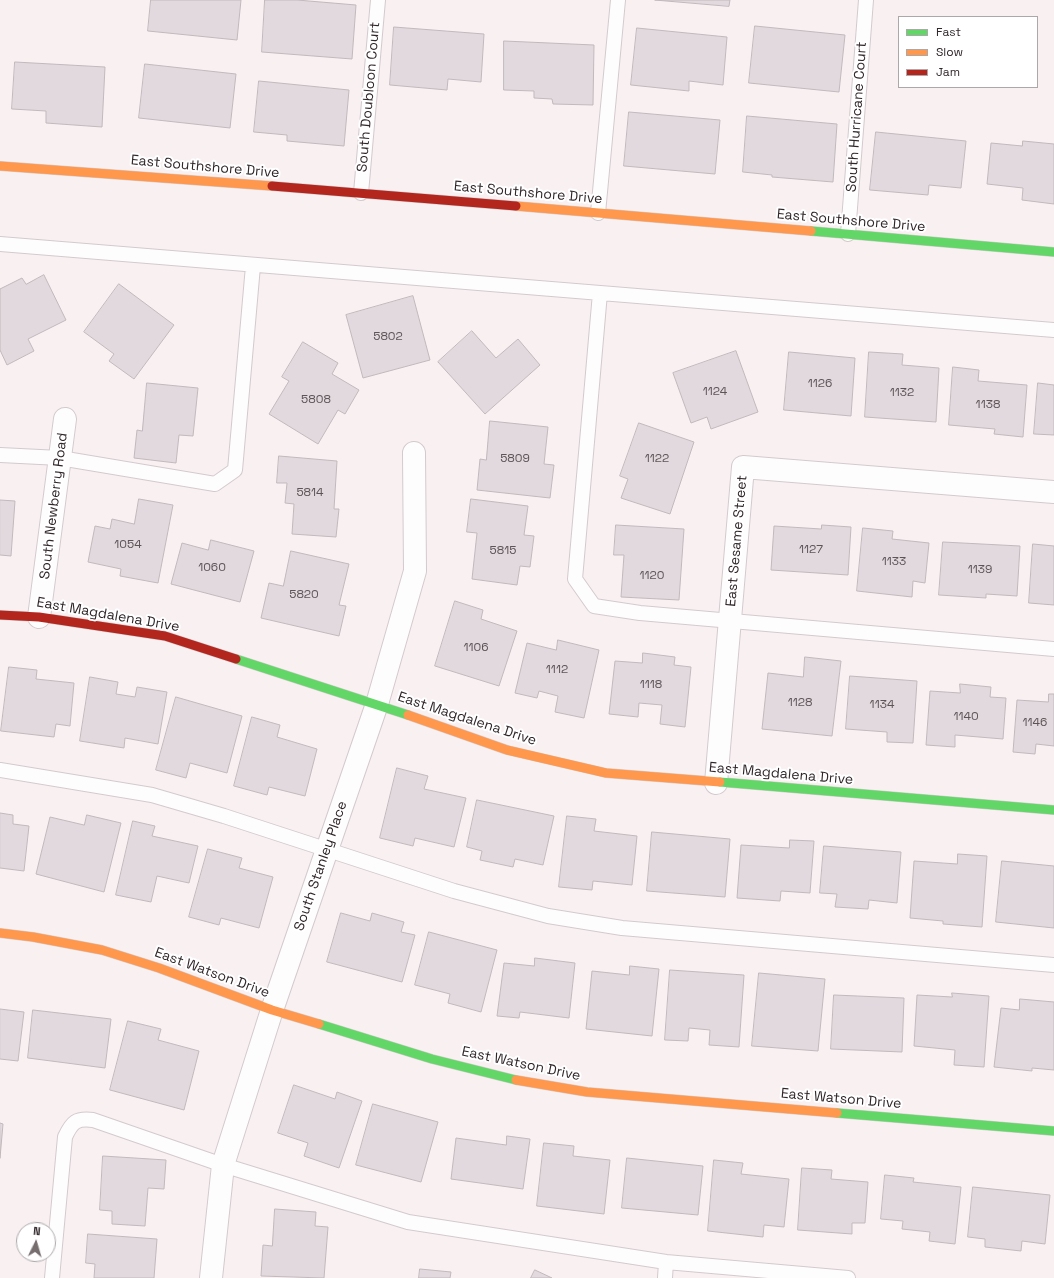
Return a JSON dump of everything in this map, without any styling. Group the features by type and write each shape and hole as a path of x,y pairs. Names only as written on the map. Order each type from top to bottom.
{"street":[{"name":"East Southshore Drive","path":"0,166 598,213 1054,252"},
{"name":"South Newberry Road","path":"39,617 65,419"},
{"name":"South Stanley Place","path":"211,1278 223,1165 272,1010 377,704 415,571 414,453"},
{"name":"East Sesame Street","path":"716,783 743,467 1054,492"},
{"name":"East Magdalena Drive","path":"0,615 39,617 165,636 377,704 507,750 606,773 1054,810"},
{"name":"East Watson Drive","path":"0,933 33,937 102,950 159,968 272,1010 440,1061 515,1080 587,1092 1054,1131"}],"lane":[{"name":"South Doubloon Court","path":"361,194 378,0"},
{"path":"598,213 618,0"},
{"name":"South Hurricane Court","path":"848,234 866,0"},
{"path":"0,244 253,266 1054,330"},
{"path":"0,455 60,458 215,484 235,470 253,266"},
{"path":"600,293 576,579 594,606 640,613 1054,648"},
{"path":"0,770 152,795 454,891 548,916 622,928 1054,965"},
{"path":"52,1278 65,1137 70,1126 80,1119 93,1120 223,1165 408,1222 666,1262 848,1278"},
{"path":"665,1278 666,1262"}],"building":[{"path":"151,0 241,0 237,40 148,31"},
{"path":"265,0 297,0 356,5 352,59 262,52"},
{"path":"655,0 730,0 729,6"},
{"path":"755,26 845,35 839,92 749,83"},
{"path":"394,27 484,34 481,82 448,79 447,90 390,85"},
{"path":"637,28 727,37 723,85 689,81 689,91 631,85"},
{"path":"504,41 594,45 593,105 553,104 552,99 534,98 534,91 504,90"},
{"path":"15,62 105,67 102,127 46,123 46,111 12,109"},
{"path":"145,64 236,74 230,128 139,118"},
{"path":"259,81 349,90 344,146 287,141 287,135 254,132"},
{"path":"629,112 720,120 715,174 624,166"},
{"path":"747,116 837,124 833,182 772,177 772,175 743,172"},
{"path":"876,132 966,141 961,188 929,185 928,195 870,190"},
{"path":"1023,141 1054,144 1054,204 1022,200 1023,188 987,184 991,143 1022,146"},
{"path":"44,275 66,320 28,339 34,351 7,365 0,350 0,289 22,278 26,284"},
{"path":"119,284 174,325 134,379 109,361 114,354 84,332"},
{"path":"413,296 430,360 363,378 346,315"},
{"path":"472,331 496,358 518,339 540,365 485,414 438,362"},
{"path":"303,342 338,363 332,374 359,390 345,414 338,410 318,444 269,414 289,381 282,377"},
{"path":"736,351 758,412 711,429 707,417 691,423 673,373"},
{"path":"789,352 855,358 851,416 784,410"},
{"path":"869,352 903,354 902,365 939,368 936,422 865,417"},
{"path":"953,367 979,370 978,381 1027,385 1023,437 994,434 995,429 949,425"},
{"path":"147,383 198,388 193,436 179,435 176,463 134,458 137,430 142,431"},
{"path":"1038,383 1054,385 1054,435 1034,434"},
{"path":"490,421 548,427 544,464 554,465 550,498 477,490 480,459 486,460"},
{"path":"639,423 694,442 670,514 621,498 628,479 620,476"},
{"path":"279,456 337,461 334,509 339,509 336,537 292,534 294,504 285,503 287,483 277,483"},
{"path":"139,499 173,505 158,583 120,576 121,569 88,562 95,526 110,529 112,519 134,524"},
{"path":"471,499 528,506 524,535 534,536 530,567 520,566 517,585 472,579 477,533 467,532"},
{"path":"0,500 15,501 11,556 0,555"},
{"path":"616,525 684,529 679,600 621,597 624,555 614,555"},
{"path":"822,525 851,527 848,575 771,570 774,526 821,529"},
{"path":"863,528 893,531 892,539 929,543 925,583 913,581 912,597 857,591"},
{"path":"211,540 254,551 240,602 171,584 182,543 208,550"},
{"path":"943,542 1020,546 1017,596 986,594 986,598 939,595"},
{"path":"1033,544 1054,546 1054,605 1029,603"},
{"path":"291,551 349,564 339,605 346,606 339,636 261,618 269,583 283,586"},
{"path":"455,601 483,610 481,619 517,631 499,686 435,666"},
{"path":"558,640 599,650 584,718 555,712 558,696 539,691 537,698 515,693 527,643 556,650"},
{"path":"643,653 675,657 674,665 691,667 685,727 660,724 662,705 639,703 638,717 609,714 615,661 642,663"},
{"path":"805,657 841,661 832,736 762,729 768,673 803,677"},
{"path":"9,667 37,670 36,679 74,683 70,726 56,724 54,737 1,731"},
{"path":"850,676 917,681 913,743 887,742 887,732 846,729"},
{"path":"90,677 118,682 116,694 135,697 137,687 167,692 158,744 125,738 124,748 80,741"},
{"path":"960,684 991,687 990,697 1006,698 1003,739 955,735 955,747 926,745 930,691 960,693"},
{"path":"1049,694 1054,694 1054,746 1036,744 1035,754 1013,752 1017,700 1048,702"},
{"path":"176,697 242,716 227,773 190,763 186,778 156,770"},
{"path":"252,717 280,725 277,737 317,749 305,796 269,787 267,795 234,786"},
{"path":"397,768 428,776 424,789 466,798 454,847 415,838 413,846 380,838"},
{"path":"477,800 554,816 543,865 515,859 513,867 480,860 482,851 467,847"},
{"path":"0,813 13,815 13,824 29,826 24,871 0,868"},
{"path":"87,815 121,823 104,892 36,874 50,817 84,825"},
{"path":"567,816 596,819 594,831 637,836 632,885 593,881 592,890 559,887"},
{"path":"133,821 155,826 152,836 198,846 189,883 157,876 151,902 116,895"},
{"path":"652,832 730,839 725,897 647,891"},
{"path":"790,840 814,841 810,893 781,891 780,901 737,898 741,845 789,848"},
{"path":"824,846 901,852 897,903 869,900 868,909 835,907 837,894 820,893"},
{"path":"208,849 242,858 239,868 273,877 259,928 221,918 219,925 189,917"},
{"path":"958,854 987,856 982,927 943,924 943,921 910,918 914,861 957,864"},
{"path":"1002,861 1054,866 1054,928 996,922"},
{"path":"341,913 370,921 372,913 404,922 401,932 415,935 402,982 327,962"},
{"path":"429,932 497,950 481,1012 448,1003 450,994 415,985"},
{"path":"535,958 575,963 569,1018 520,1012 519,1018 497,1016 504,963 534,966"},
{"path":"630,966 659,969 652,1036 586,1029 592,971 629,975"},
{"path":"670,970 744,975 739,1047 709,1045 710,1030 689,1028 688,1041 665,1040"},
{"path":"759,973 825,979 818,1051 752,1046"},
{"path":"952,993 989,996 984,1067 954,1065 955,1050 914,1046 917,995 952,997"},
{"path":"834,995 904,998 902,1052 831,1049"},
{"path":"1020,999 1054,1002 1054,1070 1032,1068 1032,1071 994,1067 1001,1008 1019,1010"},
{"path":"0,1009 24,1012 18,1061 0,1059"},
{"path":"33,1010 111,1019 105,1068 28,1058"},
{"path":"128,1021 161,1029 158,1040 199,1051 184,1110 110,1090"},
{"path":"294,1085 335,1099 337,1092 362,1101 339,1168 304,1156 308,1143 278,1133"},
{"path":"373,1104 438,1122 421,1182 356,1165"},
{"path":"0,1123 3,1124 0,1158"},
{"path":"507,1136 530,1139 523,1189 451,1179 456,1138 506,1145"},
{"path":"544,1143 574,1146 573,1156 610,1160 604,1214 537,1206"},
{"path":"103,1156 166,1160 164,1189 148,1188 145,1226 112,1224 112,1211 100,1210"},
{"path":"627,1158 703,1166 698,1215 622,1208"},
{"path":"714,1160 743,1163 741,1174 789,1179 784,1227 764,1225 763,1237 708,1231"},
{"path":"802,1168 832,1170 831,1179 868,1182 865,1223 852,1223 852,1234 798,1230"},
{"path":"885,1175 914,1178 913,1182 961,1187 955,1244 929,1241 930,1232 902,1229 903,1221 881,1219"},
{"path":"973,1187 1050,1195 1045,1244 1022,1241 1021,1251 985,1247 985,1239 968,1237"},
{"path":"275,1209 316,1212 315,1226 328,1227 324,1278 261,1276 263,1245 272,1246"},
{"path":"88,1234 157,1239 154,1278 94,1278 95,1264 86,1263"},
{"path":"420,1269 451,1272 450,1278 419,1278"},
{"path":"535,1270 552,1278 531,1278"}],"traffic: fast":[{"path":"811,231 1054,252"},
{"path":"236,659 408,715"},
{"path":"720,782 1054,810"},
{"path":"319,1024 432,1059 516,1080"},
{"path":"837,1113 1054,1131"}],"traffic: slow":[{"path":"0,166 272,186"},
{"path":"516,206 811,231"},
{"path":"408,715 507,750 606,773 720,782"},
{"path":"0,933 33,937 102,950 159,968 272,1010 319,1024"},
{"path":"516,1080 587,1092 837,1113"}],"traffic: jam":[{"path":"272,186 516,206"},
{"path":"0,615 39,617 165,636 236,659"}]}
